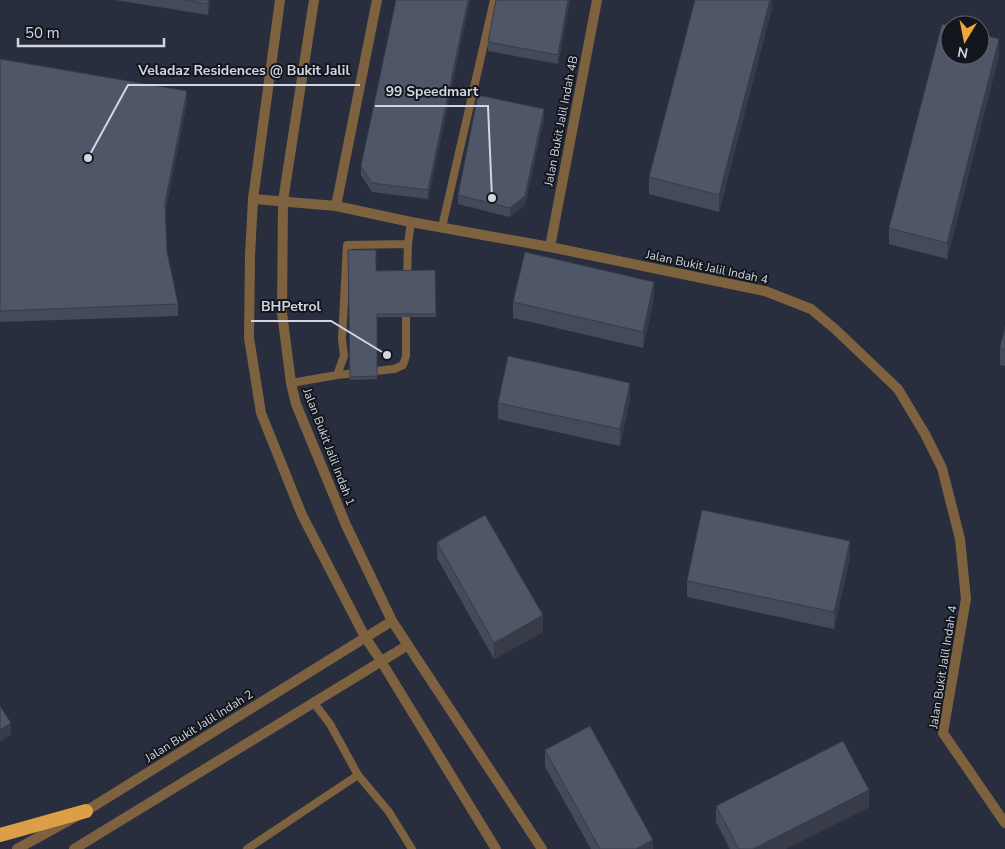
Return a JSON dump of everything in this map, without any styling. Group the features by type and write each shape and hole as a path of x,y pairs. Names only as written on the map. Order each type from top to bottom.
{"highway":[{"path":"0,835 86,811"}],"street":[{"path":"280,0 253,199 250,256 249,338 262,413 302,515 365,637 496,849"},
{"name":"Jalan Bukit Jalil Indah 1","path":"314,0 283,201 282,313 291,383 296,404 346,525 392,621 542,849"},
{"path":"336,206 377,0"},
{"name":"Jalan Bukit Jalil Indah 4B","path":"550,247 597,0"},
{"name":"Jalan Bukit Jalil Indah 4","path":"253,199 336,206 411,222 550,247 765,291 811,309 835,329 898,389 925,434 942,468 960,539 966,599 943,733 1005,823"},
{"name":"Jalan Bukit Jalil Indah 2","path":"17,849 86,811 392,621"},
{"path":"74,849 408,645"}],"lane":[{"path":"442,227 494,0"},
{"path":"407,290 408,244 411,222"},
{"path":"337,375 344,356 342,339 347,245 408,244"},
{"path":"291,383 337,375 394,369 403,365 406,356 407,300"},
{"path":"314,703 330,724 358,775 389,812 412,849"},
{"path":"247,849 358,775"}],"building":[{"path":"185,0 208,0 208,4"},
{"path":"396,0 468,0 428,190 372,183 361,166"},
{"path":"496,0 568,0 558,55 488,42"},
{"path":"695,0 770,0 719,195 649,177"},
{"path":"940,32 940,65 990,65 990,37 999,39 947,243 889,228"},
{"path":"0,59 187,91 165,203 167,252 178,304 0,311"},
{"path":"478,95 544,109 525,196 510,208 458,195"},
{"path":"348,250 376,250 376,271 435,270 436,314 377,314 377,376 350,377"},
{"path":"525,252 654,282 643,332 513,302"},
{"path":"1005,327 1005,350 1000,348"},
{"path":"508,356 630,383 620,429 498,403"},
{"path":"702,510 850,541 834,612 687,581"},
{"path":"485,515 543,615 494,643 437,542"},
{"path":"0,706 11,723 0,730"},
{"path":"590,726 653,840 636,849 600,849 545,750"},
{"path":"843,741 869,790 753,849 739,849 716,806"}],"place":[{"name":"Veladaz Residences @ Bukit Jalil","path":"88,158"},
{"name":"99 Speedmart","path":"492,198"},
{"name":"BHPetrol","path":"387,355"}]}
